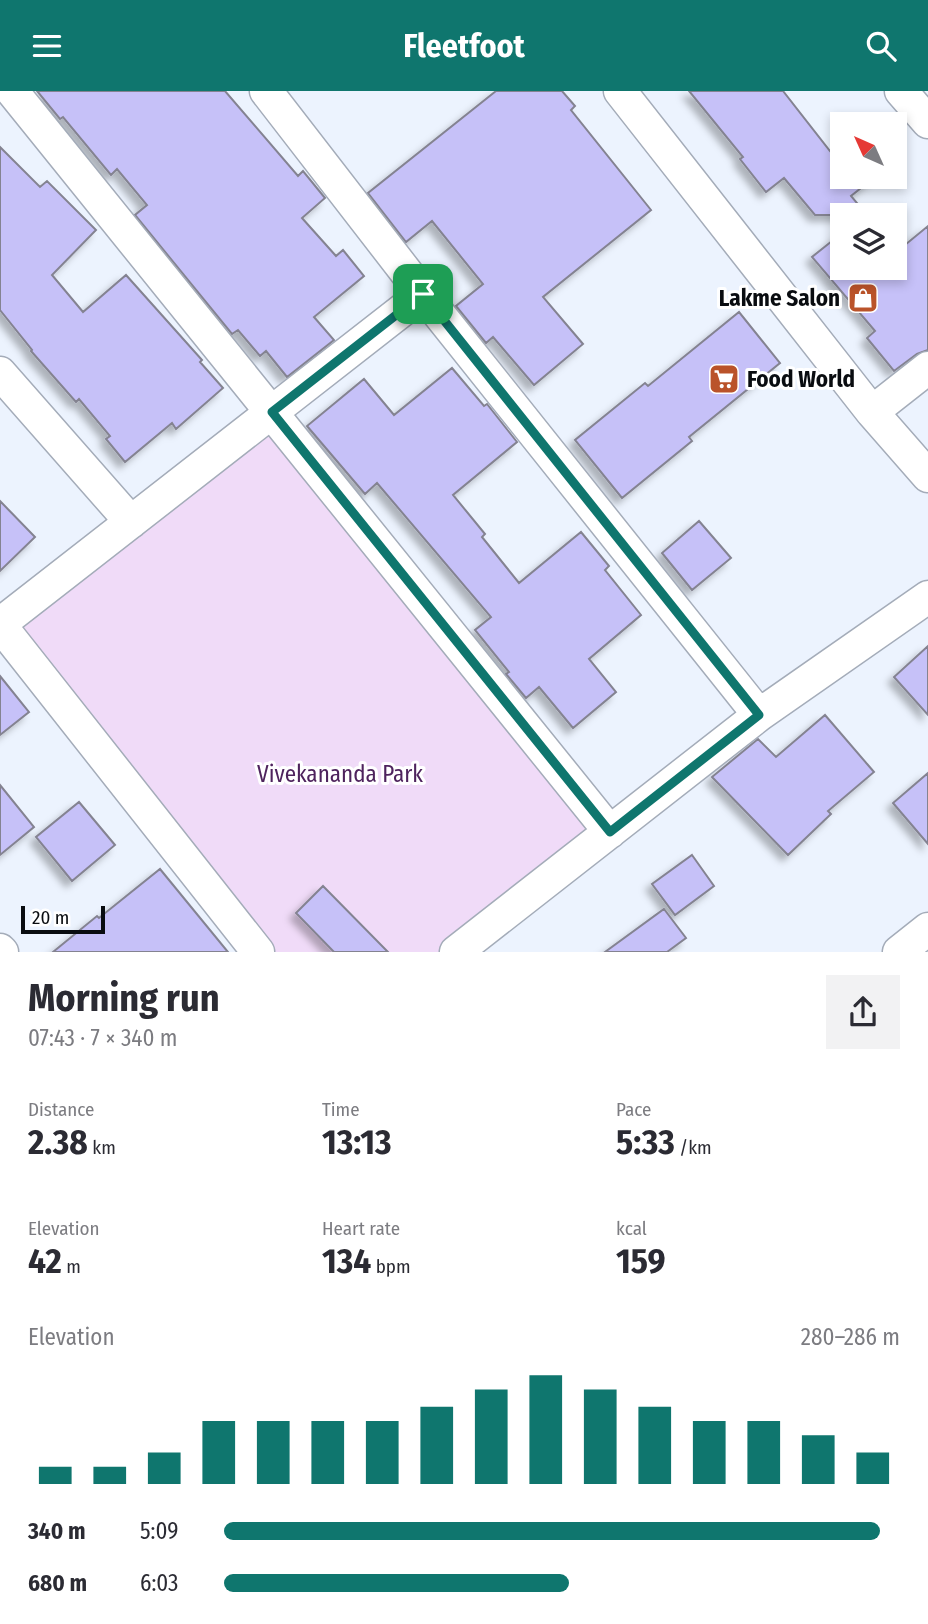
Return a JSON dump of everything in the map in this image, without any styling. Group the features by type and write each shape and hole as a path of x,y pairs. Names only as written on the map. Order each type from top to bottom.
{"street":[{"path":"0,96 6,91"},
{"path":"12,91 610,832"},
{"path":"266,91 423,294 759,715"},
{"path":"620,91 872,412 928,477"},
{"path":"901,91 928,122"},
{"path":"258,952 0,624 423,294"},
{"path":"872,412 928,368"},
{"path":"0,373 131,522"},
{"path":"456,952 759,715 928,597"},
{"path":"899,952 928,929"}],"green space":[{"name":"Vivekananda Park","path":"278,419 610,832 456,952 258,952 6,632"}],"building":[{"path":"37,91 225,91 298,176 303,171 325,198 302,218 336,256 343,250 364,276 314,317 334,340 287,377 266,351 260,356 238,330 232,334 135,215 147,205 117,169 111,175 63,117 60,119"},
{"path":"496,91 562,91 575,106 571,110 651,210 543,297 583,344 534,385 493,337 486,343 456,306 483,284 432,221 406,242 368,193"},
{"path":"689,91 783,91 830,151 830,189 860,189 851,196 857,203 830,203 830,215 815,215 784,178 766,192 740,159 743,157"},
{"path":"0,147 40,187 47,181 96,230 52,275 83,312 126,275 202,360 200,362 223,388 176,429 172,423 125,462 106,439 110,436 79,399 76,402 31,351 0,310"},
{"path":"928,226 928,350 917,354 894,371 867,338 875,331 832,280 907,280 907,243"},
{"path":"830,243 830,278 812,257"},
{"path":"739,312 780,363 689,437 692,441 622,498 575,440 645,383 648,386"},
{"path":"452,368 484,406 487,404 517,442 453,495 485,534 482,537 519,583 581,532 609,566 605,570 641,615 589,659 616,692 573,728 539,687 526,698 475,630 491,617 377,483 365,494 307,426 364,379 394,415"},
{"path":"0,501 35,537 0,571"},
{"path":"699,521 731,558 692,590 662,553"},
{"path":"928,646 928,715 894,677"},
{"path":"0,676 29,712 0,735"},
{"path":"825,715 874,772 828,811 831,814 788,855 712,777 758,739 776,757"},
{"path":"928,773 928,844 893,803"},
{"path":"0,785 34,827 0,855"},
{"path":"79,802 115,845 72,881 36,837"},
{"path":"692,855 714,886 675,915 652,884"},
{"path":"160,869 228,952 53,952 97,916 99,918"},
{"path":"323,886 388,952 334,952 296,913"},
{"path":"664,909 686,938 667,952 605,952"}],"place":[{"name":"Lakme Salon","path":"863,298"},
{"name":"Food World","path":"724,379"}],"route":[{"path":"423,294 759,715 610,832 272,412 423,294"}]}
